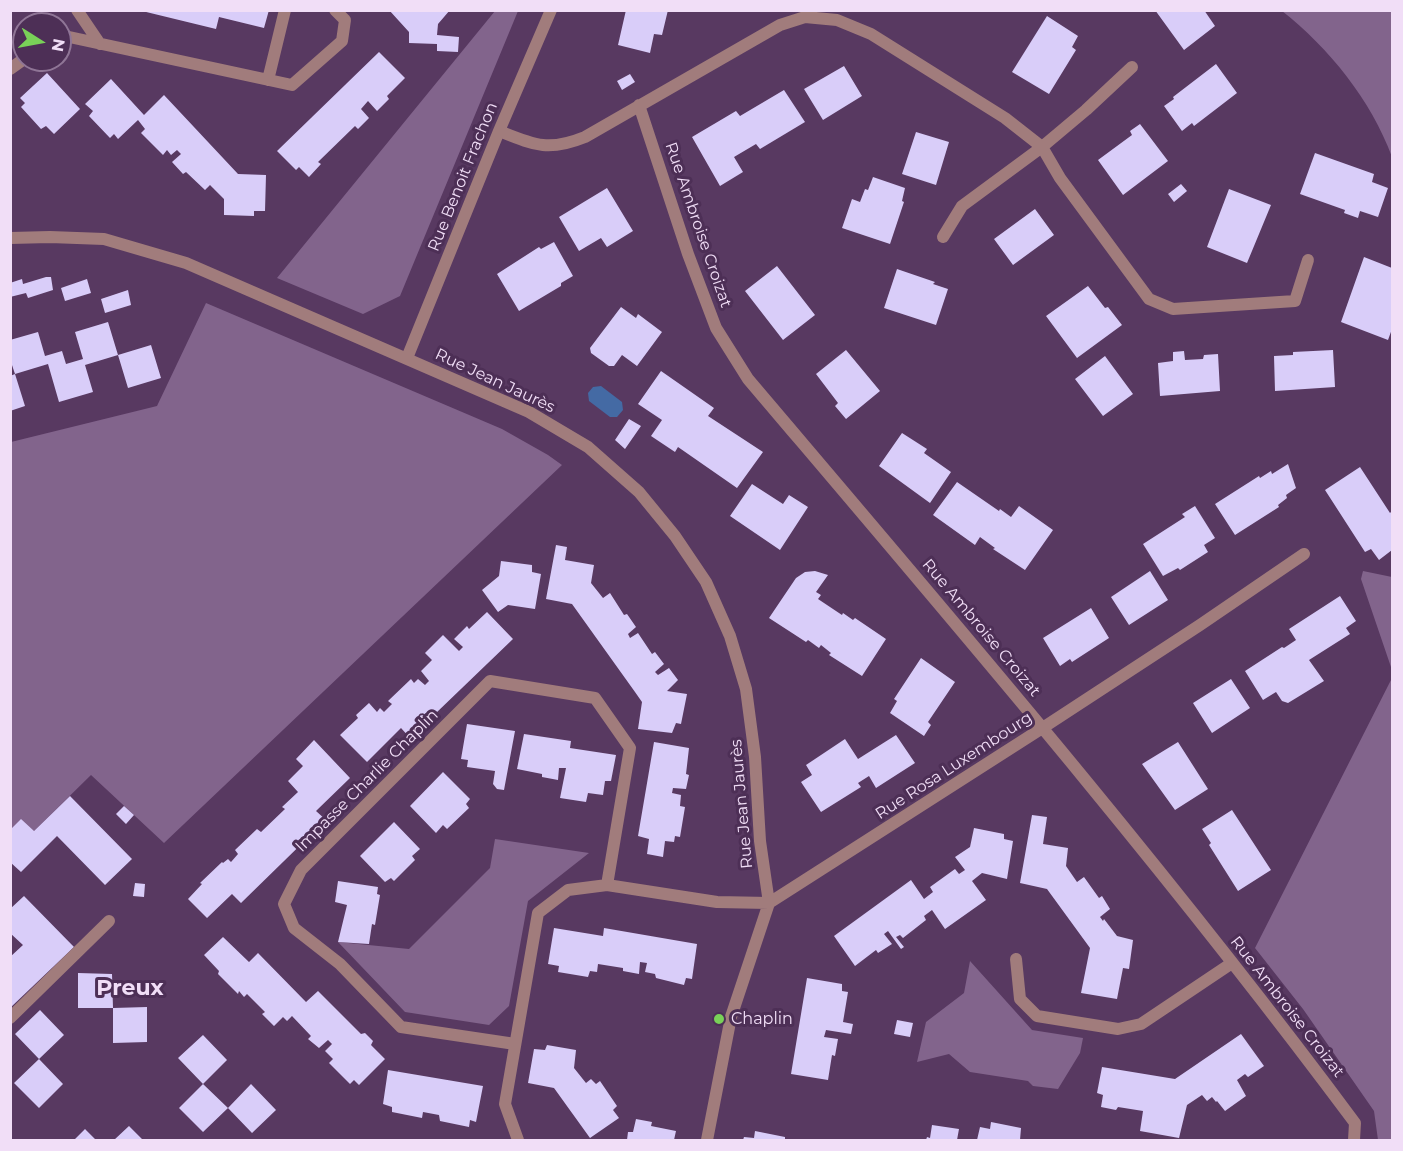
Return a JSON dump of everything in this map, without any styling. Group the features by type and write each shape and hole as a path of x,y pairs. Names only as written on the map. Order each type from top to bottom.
{"street":[{"path":"77,10 100,44"},
{"path":"268,80 285,10"},
{"path":"72,38 292,85 342,40 345,20 335,10"},
{"name":"Rue Benoit Frachon","path":"407,358 551,10"},
{"path":"499,131 540,146 565,145 585,137 780,25 806,17 837,20 871,34 1005,118 1041,147 1060,178 1149,299 1173,309 1295,301 1308,260"},
{"path":"943,237 962,206 1086,110 1132,66"},
{"name":"Rue Ambroise Croizat","path":"639,105 688,254 716,328 748,379 1044,727 1267,1005 1355,1123 1354,1140"},
{"name":"Rue Jean Jaurès","path":"10,238 104,239 186,263 529,412 588,447 639,492 675,536 706,582 730,636 746,689 755,757 760,841 769,903 731,1017 707,1140"},
{"name":"Rue Rosa Luxembourg","path":"769,903 1044,727 1304,554"},
{"name":"Impasse Charlie Chaplin","path":"515,1044 401,1027 340,964 294,928 284,904 301,870 490,681 595,698 630,748 607,885"},
{"path":"518,1140 505,1104 538,913 568,890 607,885 717,902 769,903"},
{"path":"10,1018 109,921"},
{"path":"1016,959 1020,999 1037,1017 1118,1029 1141,1024 1232,963"}],"shaded area":[{"path":"495,11 518,11 400,296 363,314 277,278"},
{"path":"1282,11 1392,11 1392,157 1373,115 1347,76 1316,41"},
{"path":"206,303 502,429 562,465 164,843 91,775 34,831 11,830 11,442 157,406"},
{"path":"1363,571 1392,577 1392,670 1361,579"},
{"path":"1392,678 1392,1140 1378,1140 1374,1111 1303,1009 1255,948"},
{"path":"495,839 589,853 528,901 509,1006 489,1025 405,1012 338,942 409,949 490,868"},
{"path":"970,961 1032,1030 1083,1038 1080,1053 1058,1089 1033,1086 1028,1081 970,1072 949,1054 917,1062 926,1022 964,993"}],"water":[{"path":"601,386 622,402 623,410 617,417 610,417 589,401 588,393 593,387"}],"building":[{"path":"138,10 269,10 264,28 219,17 216,29"},
{"path":"389,10 450,10 438,24 437,35 459,37 458,52 437,51 437,44 409,43 409,32"},
{"path":"626,10 668,10 662,35 654,34 650,53 618,45"},
{"path":"1155,10 1204,10 1215,26 1184,50"},
{"path":"1047,16 1078,36 1072,47 1076,50 1049,94 1012,72"},
{"path":"379,52 405,78 387,96 389,99 377,111 368,101 361,109 369,118 358,129 355,126 318,162 321,164 309,177 299,167 296,170 277,151"},
{"path":"1216,64 1237,93 1194,126 1192,123 1182,131 1164,106"},
{"path":"844,66 862,96 823,120 804,89"},
{"path":"47,73 80,109 54,134 46,126 41,129 21,107 25,103 20,98"},
{"path":"630,74 635,82 622,90 617,81"},
{"path":"111,79 144,115 164,95 238,174 266,175 265,211 254,211 254,216 224,215 224,199 210,185 205,190 186,172 183,174 172,162 181,154 177,150 171,155 167,150 163,155 141,133 145,129 138,120 118,139 114,134 110,138 89,116 93,111 85,104"},
{"path":"784,90 805,122 760,149 756,144 734,157 743,172 720,186 692,137 736,111 740,116"},
{"path":"1140,124 1168,161 1123,195 1098,160 1132,135 1130,131"},
{"path":"916,132 949,142 936,185 902,174"},
{"path":"1315,153 1374,174 1372,182 1388,188 1378,217 1360,211 1358,218 1344,213 1345,210 1300,194"},
{"path":"873,177 905,188 902,201 904,202 890,244 842,228 852,199 860,202"},
{"path":"1181,184 1187,191 1174,202 1168,194"},
{"path":"607,188 633,231 607,247 601,238 579,251 559,217"},
{"path":"1229,189 1271,205 1247,263 1207,247"},
{"path":"1035,209 1054,235 1013,265 994,239"},
{"path":"554,242 573,276 561,283 561,286 519,311 497,274 539,247 541,249"},
{"path":"1364,257 1392,268 1392,329 1388,340 1341,322"},
{"path":"777,266 815,315 783,340 745,291"},
{"path":"897,269 948,289 936,325 884,308"},
{"path":"51,277 53,290 28,298 26,293 10,297 10,283 22,279 23,284"},
{"path":"87,279 91,293 65,301 61,288"},
{"path":"1088,286 1122,325 1077,358 1046,316"},
{"path":"128,290 131,305 105,313 101,299"},
{"path":"621,307 636,318 638,314 662,332 637,366 622,355 614,366 609,366 591,353 590,348"},
{"path":"108,322 118,355 85,365 93,392 59,402 48,364 15,374 10,359 10,340 38,332 45,356 62,351 66,364 83,359 75,332"},
{"path":"151,345 161,378 128,388 118,355"},
{"path":"846,350 880,391 846,419 835,406 838,403 816,374"},
{"path":"1333,350 1335,387 1275,391 1274,356 1293,355 1293,352"},
{"path":"1184,351 1185,360 1203,359 1204,355 1218,354 1220,391 1160,396 1158,363 1173,361 1173,352"},
{"path":"1105,356 1133,394 1103,416 1075,379"},
{"path":"661,371 714,408 708,416 763,452 737,488 678,447 675,452 651,436 662,420 638,404"},
{"path":"15,374 25,406 10,411 10,376"},
{"path":"629,419 641,426 625,449 615,440"},
{"path":"902,433 927,449 924,453 951,472 930,503 879,466"},
{"path":"1288,464 1296,488 1286,495 1287,498 1278,505 1279,507 1235,535 1215,504 1259,476 1260,478 1271,471 1272,474"},
{"path":"1360,467 1390,513 1392,511 1392,550 1379,560 1371,549 1365,552 1325,490"},
{"path":"957,482 1011,517 1019,506 1053,530 1025,570 993,549 995,548 980,537 975,545 933,515"},
{"path":"752,484 783,504 789,495 808,507 780,550 730,516"},
{"path":"1195,506 1215,538 1204,545 1208,552 1180,570 1178,568 1163,576 1143,544 1185,517 1182,514"},
{"path":"556,545 567,547 565,560 594,565 591,583 603,598 610,593 624,615 627,614 636,627 628,634 630,638 638,633 652,654 655,652 664,664 655,672 658,675 669,668 678,680 667,691 687,694 681,724 676,723 672,733 638,729 642,702 635,692 572,604 546,599"},
{"path":"501,561 532,565 532,572 541,574 535,609 508,605 498,612 482,590 499,576"},
{"path":"815,571 828,575 816,592 821,595 818,599 842,615 843,613 853,620 855,618 886,639 862,676 829,655 831,653 821,645 819,648 808,640 806,642 769,618 796,578 805,572"},
{"path":"1150,571 1168,600 1129,625 1111,597"},
{"path":"1340,596 1356,621 1346,628 1350,634 1309,660 1324,681 1288,703 1282,701 1276,692 1263,700 1245,671 1296,640 1289,629"},
{"path":"1091,608 1109,638 1072,662 1070,659 1060,666 1043,638"},
{"path":"487,612 513,639 410,738 401,728 367,762 340,735 358,718 356,715 369,703 377,712 380,708 384,712 392,704 388,701 411,679 414,683 418,679 425,685 429,681 421,671 432,660 425,653 443,635 459,651 463,647 454,639 467,626 469,629"},
{"path":"921,658 955,682 928,722 931,725 924,736 890,713 897,701 894,699"},
{"path":"1231,679 1250,708 1212,733 1193,703"},
{"path":"467,724 515,731 504,790 497,789 493,784 495,771 467,767 468,760 461,759"},
{"path":"524,734 571,741 570,748 616,755 611,781 605,781 603,795 588,793 586,802 560,798 566,768 559,768 558,780 517,769"},
{"path":"896,735 915,763 876,788 869,776 858,783 861,787 821,812 801,782 812,775 806,765 845,739 858,759"},
{"path":"314,740 350,778 316,811 326,820 241,903 232,894 207,918 188,899 202,884 200,883 222,862 228,859 231,862 238,854 235,850 257,829 261,832 285,809 282,807 298,792 288,781 303,766 296,759"},
{"path":"654,742 689,748 686,774 689,775 686,789 673,788 672,793 681,795 680,806 685,807 680,837 675,836 674,842 665,841 663,857 647,854 649,839 638,836"},
{"path":"1178,742 1208,789 1175,810 1142,764"},
{"path":"443,772 470,799 466,804 469,808 447,829 443,825 436,833 410,806"},
{"path":"70,796 132,859 105,885 57,836 21,872 10,862 10,830 21,819 34,831"},
{"path":"124,806 134,815 126,824 116,814"},
{"path":"1232,810 1271,870 1238,891 1209,845 1211,843 1202,829"},
{"path":"1032,815 1047,817 1043,844 1068,848 1066,866 1077,882 1084,877 1099,898 1102,896 1110,909 1100,917 1103,921 1104,919 1117,936 1133,940 1129,969 1123,968 1117,999 1081,993 1090,948 1047,889 1020,883"},
{"path":"394,822 420,849 412,856 415,860 394,881 391,878 385,882 360,856"},
{"path":"974,828 1004,834 1004,839 1013,841 1007,879 982,873 972,881 986,900 945,929 932,910 924,916 926,920 903,938 900,935 896,937 904,947 901,949 888,931 884,934 892,944 878,953 876,950 855,966 834,936 911,880 924,899 933,892 930,887 955,869 959,874 965,870 955,857 970,847"},
{"path":"338,881 378,887 377,894 380,895 369,944 338,942 347,905 335,902"},
{"path":"135,883 145,884 144,897 133,896"},
{"path":"24,896 74,947 10,1008 10,957 23,945 10,933 10,909"},
{"path":"554,928 603,936 604,928 697,944 692,979 686,978 684,985 656,978 655,974 645,972 647,963 640,962 639,974 623,971 623,968 598,964 597,972 590,971 588,977 558,972 559,966 548,964"},
{"path":"223,937 249,962 258,953 306,1002 318,991 361,1034 365,1033 373,1041 371,1045 385,1059 359,1085 354,1080 350,1084 329,1063 333,1059 325,1051 332,1044 328,1040 319,1048 308,1039 311,1036 292,1016 287,1021 283,1017 274,1026 262,1014 265,1012 247,994 244,997 239,991 238,994 218,974 219,971 204,955"},
{"path":"78,973 112,974 113,1008 78,1008"},
{"path":"807,978 842,984 842,991 848,992 843,1022 853,1024 851,1034 826,1030 824,1037 838,1039 835,1056 832,1055 828,1080 791,1074"},
{"path":"147,1007 147,1042 113,1043 113,1008"},
{"path":"40,1010 64,1035 39,1059 15,1034"},
{"path":"897,1020 913,1023 910,1037 894,1034"},
{"path":"1241,1034 1264,1066 1248,1077 1245,1074 1237,1080 1246,1096 1225,1111 1212,1097 1207,1101 1202,1095 1187,1105 1179,1138 1140,1131 1143,1111 1101,1107 1103,1095 1097,1093 1102,1067 1175,1079"},
{"path":"203,1035 227,1060 203,1084 178,1058"},
{"path":"547,1045 576,1050 574,1068 586,1083 591,1079 596,1084 600,1081 617,1106 613,1110 619,1118 590,1138 554,1088 528,1083 534,1049 545,1050"},
{"path":"39,1059 63,1084 39,1108 14,1083"},
{"path":"388,1070 483,1086 476,1122 470,1120 469,1127 440,1121 439,1115 423,1112 422,1118 392,1112 392,1107 383,1104"},
{"path":"203,1084 228,1108 203,1132 179,1108"},
{"path":"251,1084 276,1110 252,1133 228,1108"},
{"path":"636,1119 652,1122 651,1126 676,1131 674,1140 627,1140 628,1132 633,1132"},
{"path":"991,1122 1021,1128 1020,1140 977,1140 980,1127 990,1129"},
{"path":"932,1125 959,1129 957,1140 926,1140 927,1137 930,1138"},
{"path":"129,1126 143,1140 114,1140"},
{"path":"85,1129 96,1140 74,1140"},
{"path":"755,1131 785,1137 785,1140 743,1140 744,1137 754,1138"}],"place":[{"name":"Chaplin","path":"719,1019"}],"district":[{"name":"Preux","path":"130,989"}]}
